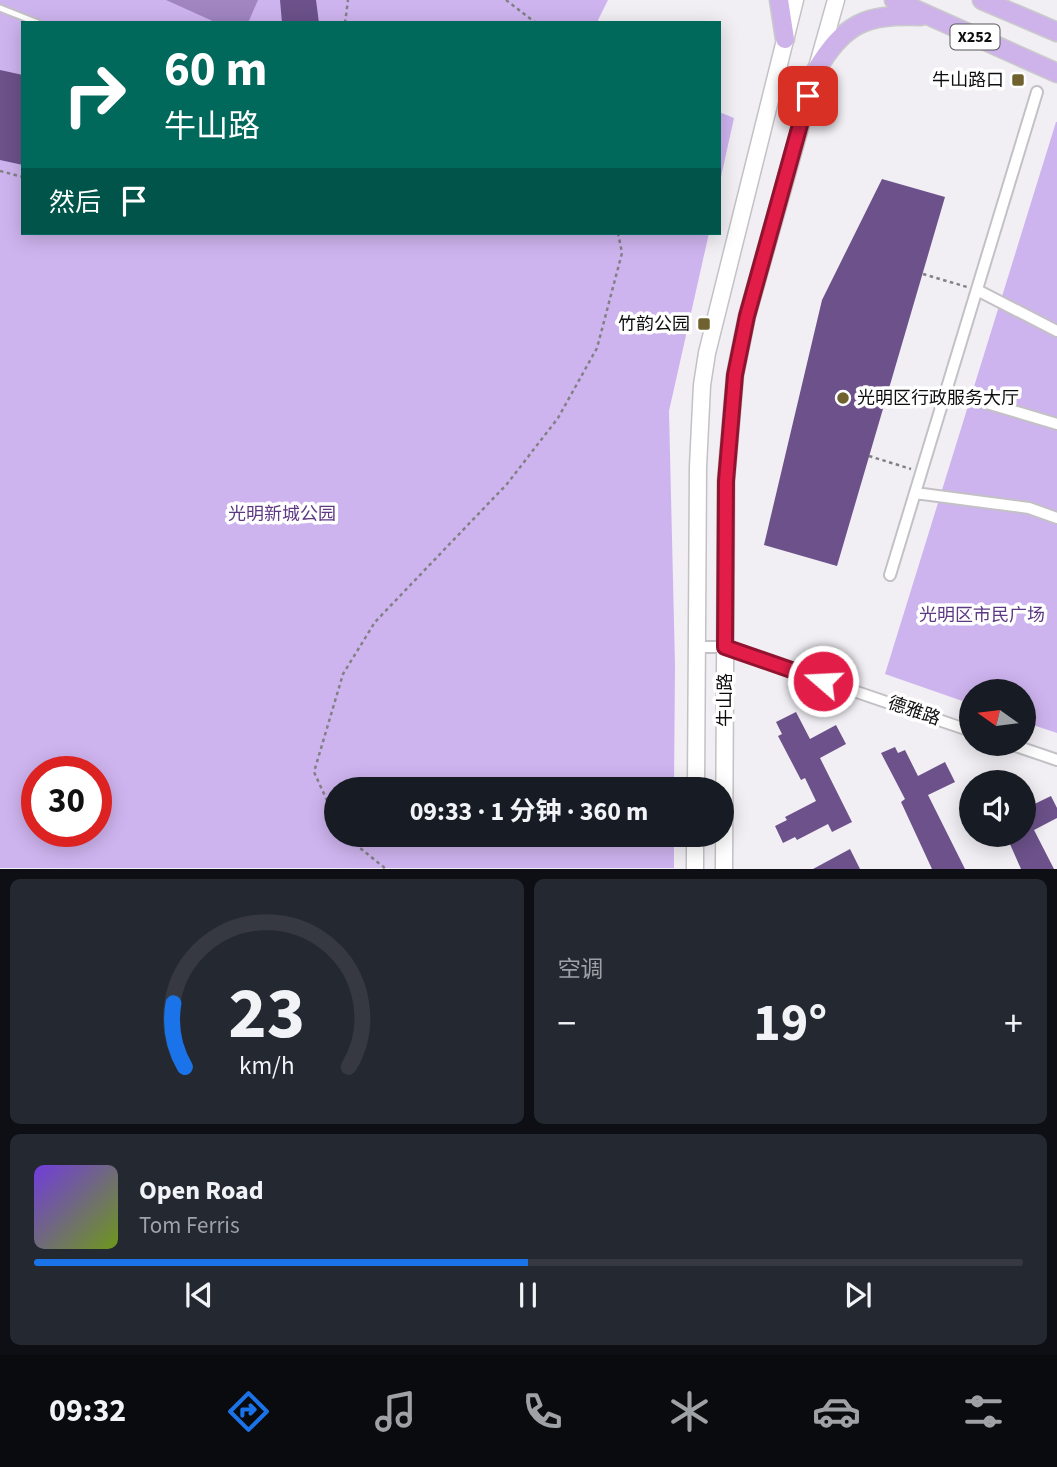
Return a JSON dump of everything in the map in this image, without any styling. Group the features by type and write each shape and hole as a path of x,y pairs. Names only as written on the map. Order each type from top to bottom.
{"main road":[{"path":"779,0 785,39"},
{"name":"X252","path":"894,0 1057,73"},
{"name":"X252","path":"982,0 1057,32"},
{"path":"815,72 841,36 858,24 882,17 929,16"}],"street":[{"name":"牛山路","path":"696,777 700,420 707,353 794,0"},
{"name":"牛山路","path":"724,869 726,481 735,375 747,316 835,0"},
{"path":"890,575 1037,92"},
{"path":"977,290 1057,331"},
{"path":"946,391 1057,424"},
{"path":"700,420 706,428 720,430 730,419"},
{"path":"915,493 1028,508 1057,518"},
{"name":"德雅路","path":"696,647 725,647 959,727"},
{"path":"1036,753 1057,760"},
{"path":"695,847 695,869"}],"lane":[{"path":"0,8 33,21"}],"path":[{"path":"345,21 348,0"},
{"path":"506,0 533,21"},
{"path":"0,171 21,176"},
{"path":"324,794 314,772 343,674 375,622 507,484 558,418 597,348 622,253 618,235"},
{"path":"923,274 977,290"},
{"path":"869,456 921,472"},
{"path":"359,847 386,869"}],"green space":[{"name":"光明新城公园","path":"0,0 608,0 599,21 21,21 21,235 709,235 669,411 675,665 674,777 324,777 324,847 674,847 674,868 0,868"},
{"path":"721,113 734,118 721,177"},
{"name":"光明区市民广场","path":"1057,122 1057,733 1036,726 1036,679 959,679 959,700 885,674"}],"shaded area":[{"path":"166,0 258,0 249,21 213,21"}],"building":[{"path":"280,0 316,0 319,21 282,21"},
{"path":"0,70 21,75 21,165 0,160"},
{"name":"光明区行政服务大厅","path":"882,179 945,197 837,566 764,545 822,300"},
{"path":"796,712 810,739 836,725 846,744 820,758 852,822 832,832 828,824 797,840 795,837 783,843 775,826 787,820 785,817 816,801 805,778 801,780 778,736 782,734 776,722"},
{"path":"895,747 898,753 905,750 918,776 945,762 955,782 928,795 965,869 932,869 901,802 905,799 881,753"},
{"path":"1051,796 1057,808 1057,818 1036,829 1036,803"},
{"path":"1036,834 1054,869 1021,869 1011,847 1036,847"},
{"path":"850,849 860,869 813,869"}],"place":[{"name":"牛山路口","path":"1018,80"},
{"name":"竹韵公园","path":"704,324"},
{"name":"光明区行政服务大厅","path":"843,398"}],"route":[{"path":"808,96 747,316 735,375 726,481 725,647 823,681"}]}
